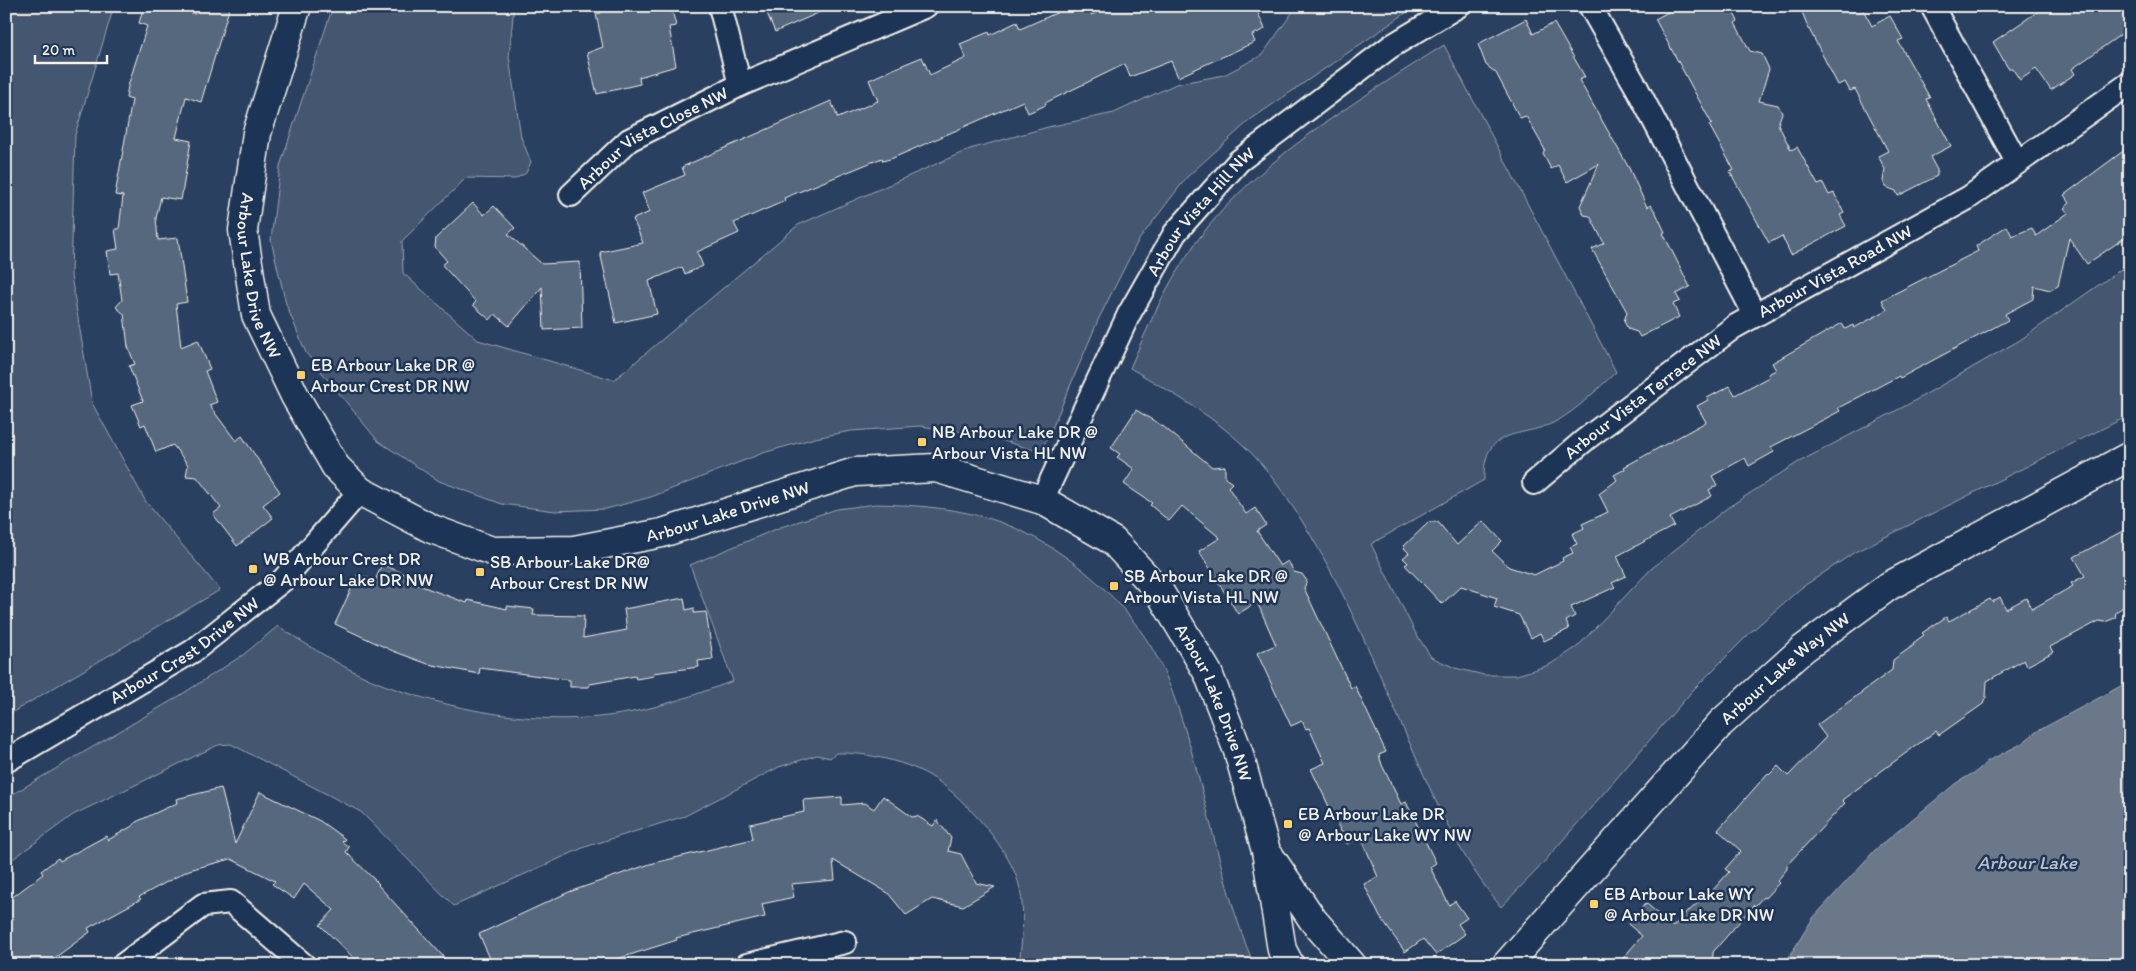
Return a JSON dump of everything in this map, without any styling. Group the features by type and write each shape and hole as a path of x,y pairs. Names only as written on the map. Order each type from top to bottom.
{"street":[{"name":"Arbour Lake Drive NW","path":"296,6 257,133 243,230 256,315 295,396 336,466 360,491 432,529 492,551 574,550 662,533 855,472 936,468 1042,500 1113,541 1159,592 1208,674 1238,751 1266,851 1282,950 1290,965"},
{"name":"Arbour Vista Close NW","path":"720,6 740,85"},
{"name":"Arbour Vista Close NW","path":"571,195 629,140 740,85 926,6"},
{"name":"Arbour Vista Hill NW","path":"1042,500 1129,314 1175,233 1239,161 1390,47 1458,6"},
{"name":"Arbour Vista Road NW","path":"1590,6 1637,88 1755,315 1968,198 2130,83"},
{"path":"1932,6 2017,162"},
{"name":"Arbour Vista Terrace NW","path":"1534,483 1586,438 1734,327 1755,315"},
{"name":"Arbour Lake Way NW","path":"1506,965 1721,723 1803,649 1889,586 2130,456"},
{"name":"Arbour Crest Drive NW","path":"6,761 193,651 283,580 360,491"},
{"name":"Arbour Lake Drive NW","path":"1266,851 1313,920 1352,965"},
{"path":"123,965 204,906 230,902 304,965"},
{"path":"748,965 845,942"}],"shaded area":[{"path":"6,6 114,6 75,135 71,276 92,403 146,502 220,590 6,716"},
{"path":"333,6 514,6 509,57 521,137 531,162 526,173 515,179 466,178 402,241 403,273 478,340 614,380 798,225 970,149 1048,127 1114,113 1176,84 1224,75 1262,55 1297,6 1416,6 1250,120 1187,177 1138,241 1099,318 1048,438 1041,448 1030,449 985,435 920,426 851,431 815,438 763,453 651,497 606,509 555,511 502,504 439,481 378,441 306,353 286,304 271,240 280,166"},
{"path":"1444,45 1616,372 1562,418 1540,428 1505,437 1496,442 1489,451 1485,463 1484,480 1371,544 1416,634 1431,657 1455,668 1484,675 1517,675 1549,665 1577,647 1651,569 1727,508 1797,463 1907,405 2020,340 2130,263 2130,415 1855,552 1801,588 1753,630 1694,689 1537,870 1501,907 1473,869 1450,830 1346,601 1308,531 1287,498 1263,466 1234,437 1201,411 1130,368 1155,313 1184,260 1208,227 1236,196 1268,167 1337,114"},
{"path":"876,504 954,510 1009,525 1037,539 1064,556 1090,576 1135,623 1153,649 1166,676 1179,711 1229,894 1254,965 1019,965 1023,917 1020,889 1016,874 1008,859 986,828 960,799 925,773 887,759 848,753 836,753 830,758 817,755 779,767 685,816 585,847 454,906 361,812 231,744 218,745 73,815 6,864 6,798 176,698 243,655 278,626 330,658 370,679 415,696 448,704 514,716 547,719 614,715 646,709 679,700 733,681 690,565 781,527 837,509"}],"water":[{"name":"Arbour Lake","path":"2130,681 2130,965 1784,965 1813,918 1875,850 1956,783 1977,771 1986,762 2021,744 2036,732"}],"building":[{"path":"144,6 171,6 195,14 197,6 230,6 201,102 186,97 176,138 191,141 181,200 161,197 156,218 158,240 178,238 187,302 176,304 181,347 198,340 210,369 205,371 217,402 209,405 236,441 242,436 280,492 263,505 273,518 237,546 213,514 221,508 197,477 186,476 188,465 173,445 156,452 145,424 141,426 132,405 143,401 129,366 135,364 128,347 124,314 116,307 122,300 118,273 110,274 107,251 118,249 115,229 119,229 123,196 115,195 132,100 126,98 128,86 147,26 139,23"},
{"path":"599,6 671,6 676,26 669,27 676,66 639,77 640,84 597,94 587,53 603,47 596,14 601,13"},
{"path":"764,6 834,6 775,32"},
{"path":"1072,6 1087,6 1091,15 1112,6 1255,6 1265,29 1252,35 1255,42 1178,77 1171,61 1130,77 1125,64 1028,113 1023,101 893,158 883,161 882,158 784,198 785,201 734,223 739,233 697,252 703,266 685,274 682,267 649,281 657,314 616,323 600,252 643,243 633,219 650,212 642,193 685,175 682,167 831,101 838,118 878,101 869,80 893,69 922,57 930,75 966,58 960,44 989,32 990,35 1017,22 1020,29"},
{"path":"1680,6 1730,6 1738,21 1735,23 1750,51 1762,54 1769,69 1759,101 1778,105 1782,113 1778,124 1791,150 1797,147 1818,185 1823,183 1829,195 1834,193 1844,213 1840,215 1846,226 1791,255 1782,236 1769,243 1730,172 1734,170 1709,125 1712,124 1655,19"},
{"path":"1814,6 1861,6 1872,26 1890,16 1903,39 1898,41 1930,98 1926,99 1951,146 1930,157 1937,170 1937,176 1898,196 1896,191 1886,187 1883,181 1885,169 1878,156 1888,151 1855,89 1850,91 1845,82 1838,85 1808,27 1802,12"},
{"path":"2046,6 2130,6 2130,28 2072,69 2075,74 2051,90 2036,69 2020,80 2012,68 2008,68 1993,42"},
{"path":"1526,19 1533,34 1554,23 1585,77 1579,80 1629,168 1647,207 1651,205 1656,213 1665,232 1663,233 1690,287 1676,294 1680,301 1673,304 1679,317 1640,337 1637,332 1628,329 1624,321 1627,312 1592,249 1604,243 1590,216 1584,215 1580,206 1599,164 1567,182 1558,165 1551,169 1543,154 1545,150 1526,116 1520,118 1496,73 1486,65 1478,44"},
{"path":"2130,146 2130,234 2087,264 2069,238 2058,286 2050,290 2034,286 2033,299 2005,314 2008,320 1900,378 1899,376 1838,408 1840,411 1771,447 1774,452 1749,466 1745,458 1712,476 1717,485 1709,490 1712,496 1670,518 1674,526 1617,556 1626,576 1612,583 1615,587 1571,607 1575,616 1566,621 1569,629 1544,641 1540,633 1531,638 1519,615 1494,607 1497,598 1461,586 1442,604 1405,565 1408,563 1403,558 1409,553 1403,547 1429,522 1438,522 1457,545 1483,521 1502,541 1492,551 1509,567 1534,575 1563,561 1562,558 1573,553 1570,547 1577,544 1572,534 1584,528 1582,524 1608,512 1599,494 1617,480 1614,475 1625,469 1624,467 1706,422 1697,406 1708,400 1707,398 1730,386 1735,395 1769,377 1768,374 1776,370 1772,363 1842,323 1845,329 1853,325 1854,328 1887,310 1882,300 1978,251 1976,246 2007,226 2012,236 2032,228 2036,236 2068,213 2064,208 2070,203 2064,195"},
{"path":"473,203 484,215 494,206 515,228 508,234 542,264 580,262 582,328 544,330 542,287 509,326 495,314 490,320 473,305 476,302 442,265 447,261 435,247 436,238"},
{"path":"1136,410 1164,427 1212,467 1225,466 1225,478 1232,483 1228,487 1246,514 1255,508 1266,525 1257,531 1280,566 1288,561 1294,572 1302,574 1307,581 1304,588 1351,688 1355,686 1386,752 1379,755 1382,765 1401,804 1406,802 1436,863 1430,867 1449,905 1455,901 1467,918 1458,924 1465,934 1436,955 1423,939 1405,952 1380,917 1364,884 1378,877 1361,837 1347,844 1311,769 1325,763 1309,728 1306,729 1302,721 1291,726 1257,653 1276,645 1257,602 1238,614 1199,551 1220,538 1182,506 1169,521 1150,505 1152,503 1124,484 1134,469 1117,457 1120,454 1111,448"},
{"path":"2130,527 2130,602 2116,612 2115,618 2105,622 2099,621 2050,647 2053,652 2027,666 2024,660 1987,681 1986,697 1983,704 1939,735 1936,731 1842,800 1845,803 1787,865 1787,869 1777,881 1779,883 1765,898 1763,897 1754,905 1713,952 1713,956 1708,963 1701,965 1617,965 1642,936 1628,924 1646,903 1673,927 1688,910 1704,897 1705,899 1729,872 1725,869 1741,851 1718,830 1767,774 1769,775 1778,766 1788,776 1826,737 1817,725 1892,670 1893,660 1914,645 1913,643 1924,635 1922,633 1946,617 1949,621 1990,599 1992,602 2000,597 2006,609 2026,598 2032,609 2073,586 2071,583 2085,576 2074,557"},
{"path":"382,564 407,575 405,580 467,603 468,600 507,609 507,606 534,609 533,615 584,616 583,638 627,630 624,609 684,598 686,610 694,608 694,613 706,612 713,659 698,661 699,667 653,673 654,676 636,679 635,676 590,684 589,687 570,687 570,680 480,668 479,674 428,664 393,651 335,624 358,574 375,581"},
{"path":"221,788 235,844 260,792 320,821 345,839 342,842 349,847 346,852 379,884 451,965 361,965 320,925 334,910 304,884 294,899 272,884 275,881 231,859 189,870 139,897 141,899 88,928 90,932 45,965 6,965 6,902 43,874 41,871 58,858 60,861 106,836 108,840 136,822 177,803 176,799"},
{"path":"883,796 912,817 917,816 933,826 937,820 951,838 948,851 961,854 976,883 995,887 963,906 932,899 906,915 888,893 833,860 835,880 791,884 794,897 762,904 765,917 676,938 677,940 598,965 493,965 479,934 569,892 650,864 753,839 750,824 804,812 803,800 842,797 842,805 865,803 874,809"}],"place":[{"name":"EB Arbour Lake DR @ Arbour Crest DR NW","path":"301,375"},
{"name":"NB Arbour Lake DR @ Arbour Vista HL NW","path":"922,442"},
{"name":"WB Arbour Crest DR @ Arbour Lake DR NW","path":"253,569"},
{"name":"SB Arbour Lake DR@ Arbour Crest DR NW","path":"480,572"},
{"name":"SB Arbour Lake DR @ Arbour Vista HL NW","path":"1114,586"},
{"name":"EB Arbour Lake DR @ Arbour Lake WY NW","path":"1288,824"},
{"name":"EB Arbour Lake WY @ Arbour Lake DR NW","path":"1594,904"}]}
